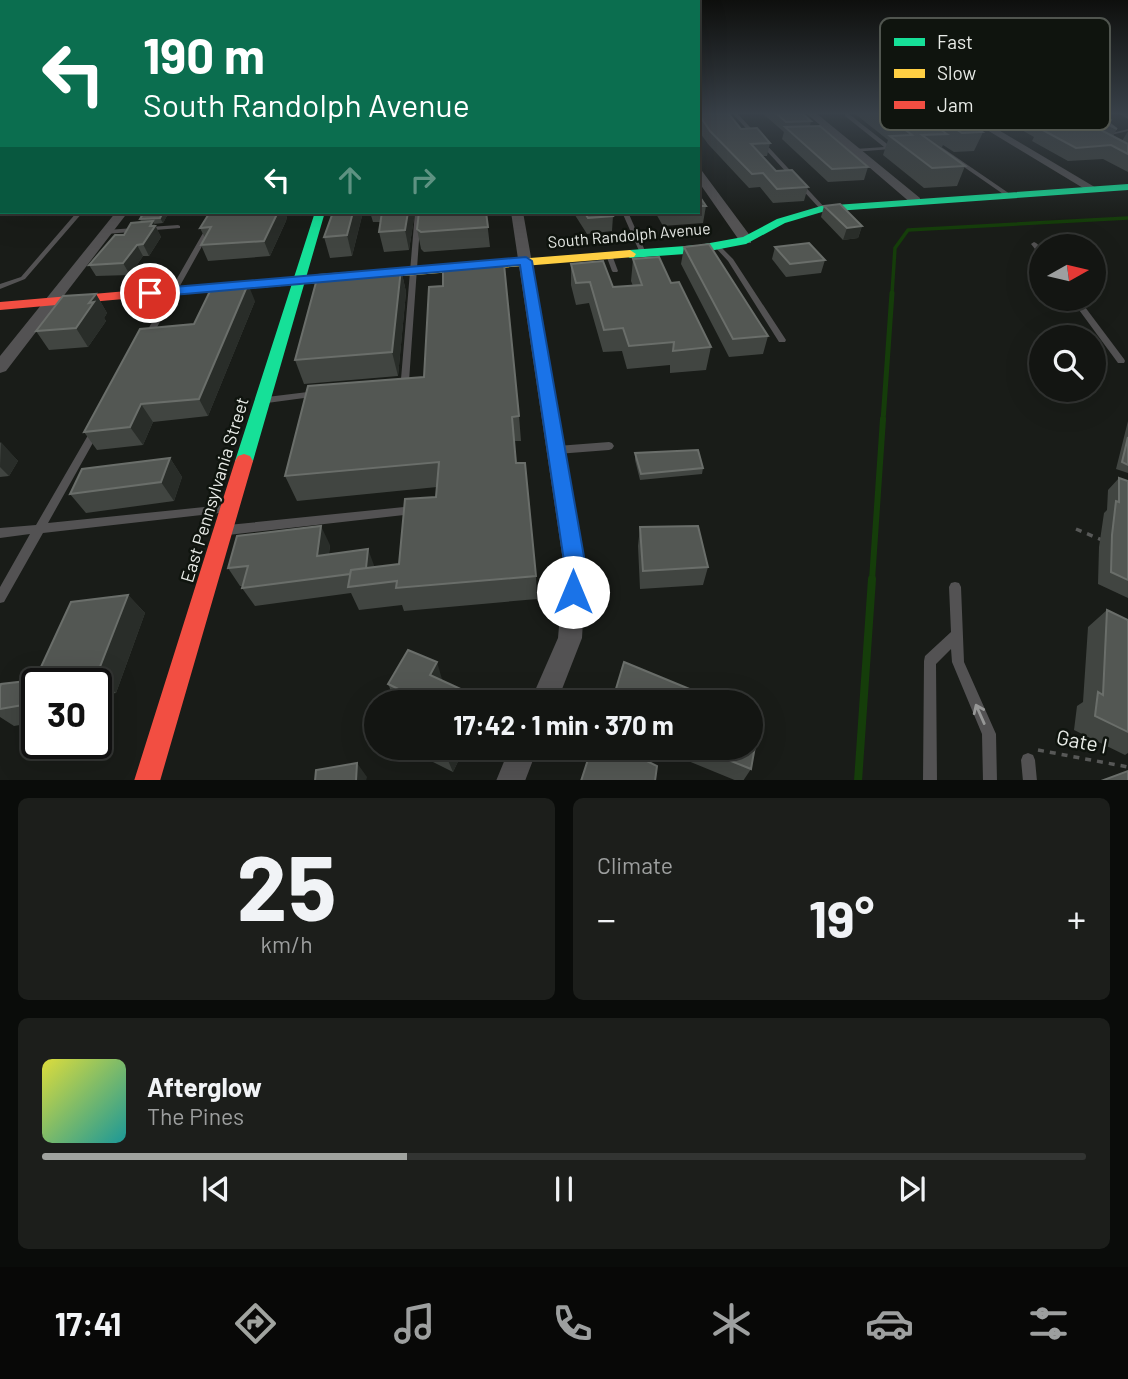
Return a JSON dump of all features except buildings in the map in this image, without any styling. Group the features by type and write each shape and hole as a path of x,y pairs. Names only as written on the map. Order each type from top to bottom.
{"street":[{"path":"1024,149 1091,189"},
{"path":"855,151 916,201"},
{"path":"700,179 746,240"},
{"name":"South Randolph Avenue","path":"0,306 717,246 746,240 781,221 823,209 1128,187"},
{"path":"0,367 120,214"},
{"name":"East Pennsylvania Street","path":"147,780 319,214"},
{"path":"517,214 576,568 570,638 548,690"},
{"path":"510,780 518,760"}],"lane":[{"path":"768,149 823,209"},
{"path":"855,151 873,149"},
{"path":"942,149 1008,195"},
{"path":"0,287 23,278 78,214"},
{"path":"140,350 217,214"},
{"path":"384,386 405,381 418,214"},
{"path":"626,214 643,253"},
{"path":"106,232 178,227"},
{"path":"717,246 731,260 782,340"},
{"path":"609,255 615,271"},
{"path":"1085,312 1121,361"},
{"path":"262,401 321,394"},
{"path":"0,598 100,422"},
{"path":"557,450 609,446"},
{"path":"0,533 229,508"},
{"path":"223,530 404,511"},
{"path":"955,587 958,662 989,734 990,780"},
{"path":"930,780 930,661 957,634"},
{"path":"1030,755 1030,780"}],"path":[{"path":"1076,529 1104,542"},
{"name":"Gate I","path":"1030,755 1128,766"}],"waterway":[{"path":"892,294 895,248 908,230 1128,218"},
{"path":"883,421 892,293"},
{"path":"872,580 883,419"},
{"path":"858,780 872,579"}],"traffic: fast":[{"path":"630,254 699,249 746,240 781,221 821,209 1128,187"},
{"path":"244,461 319,214"}],"traffic: slow":[{"path":"220,287 630,254"}],"traffic: jam":[{"path":"0,306 220,287"},
{"path":"147,780 244,461"}],"route":[{"path":"150,293 526,261 576,568 573,592"}]}
